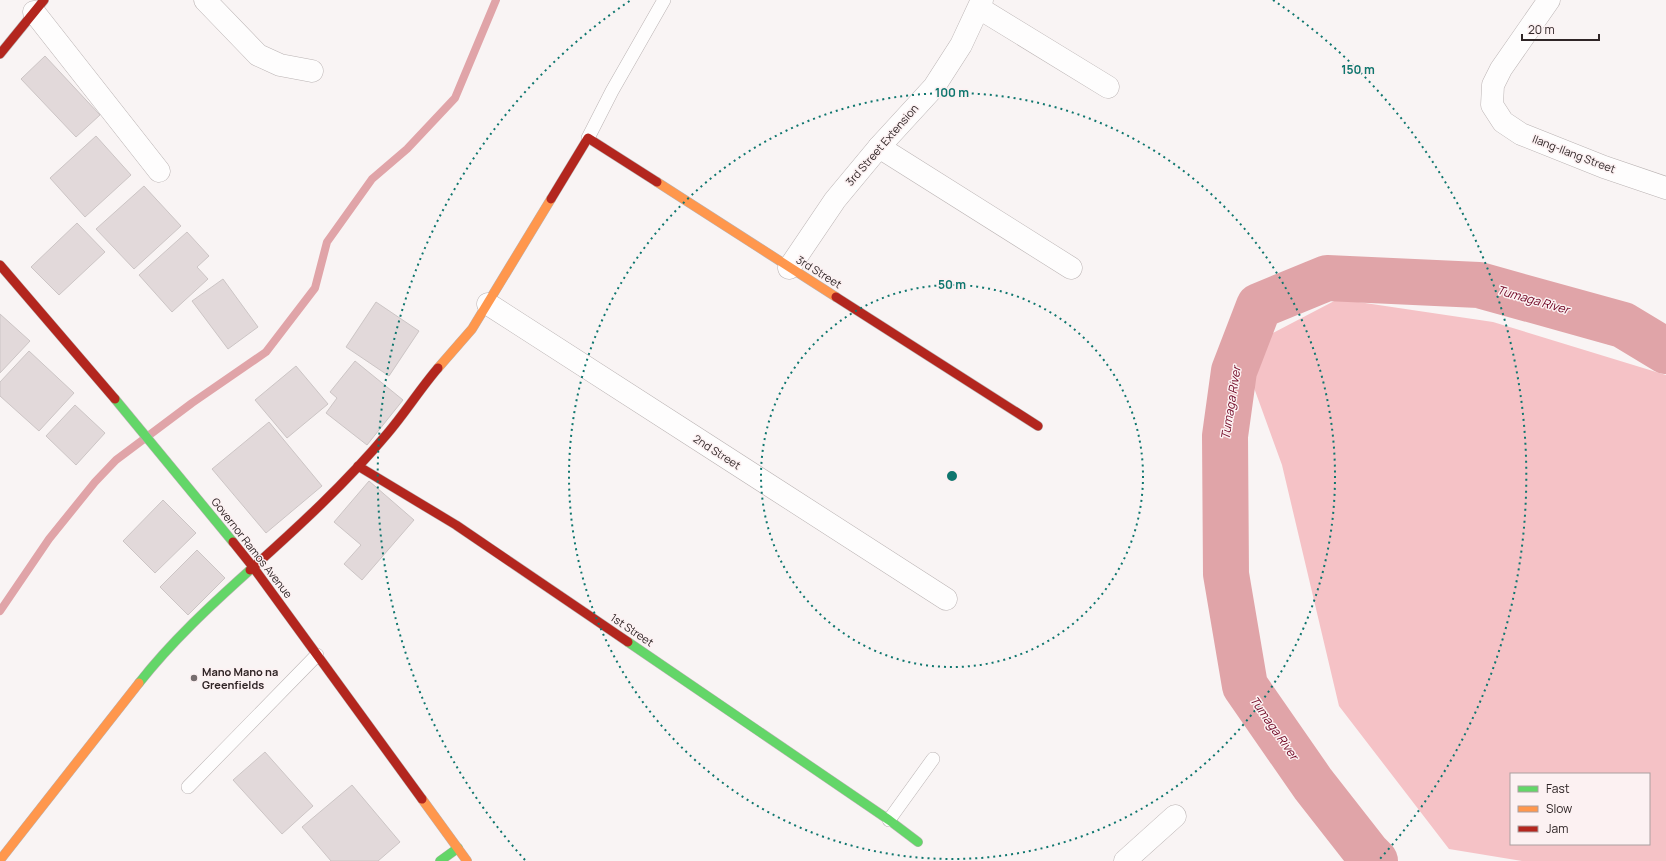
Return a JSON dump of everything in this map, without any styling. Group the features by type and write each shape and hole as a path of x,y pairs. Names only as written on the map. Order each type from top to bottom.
{"street":[{"path":"205,0 258,55 280,65 312,71"},
{"name":"Ilang-Ilang Street","path":"1549,0 1501,69 1493,85 1492,105 1503,122 1522,134 1604,167 1666,188"},
{"path":"981,4 1108,87"},
{"name":"3rd Street Extension","path":"789,268 835,200 879,147 934,87 961,45 981,4"},
{"path":"0,54 39,6 159,171"},
{"path":"0,860 159,658 207,609 302,523 388,433 426,383 472,329 588,138"},
{"name":"3rd Street","path":"588,138 1038,426"},
{"path":"879,147 1071,268"},
{"name":"Governor Ramos Avenue","path":"0,265 122,406 163,458 253,566 467,861"},
{"name":"2nd Street","path":"488,304 946,599"},
{"name":"1st Street","path":"358,466 456,525 889,820 918,842"},
{"path":"1125,861 1175,816"},
{"path":"440,861 458,848"}],"lane":[{"path":"588,138 612,91 664,0"},
{"path":"188,787 317,655"},
{"path":"889,820 933,759"}],"shaded area":[{"path":"1338,299 1493,322 1666,375 1666,861 1522,861 1449,849 1339,706 1282,465 1253,385 1271,334"}],"building":[{"path":"45,56 100,115 76,137 21,79"},
{"path":"96,136 131,175 85,217 50,178"},
{"path":"144,186 181,226 134,269 96,229"},
{"path":"77,223 105,252 59,295 31,267"},
{"path":"187,232 209,256 197,267 208,279 172,312 139,275"},
{"path":"223,279 258,327 228,349 192,301"},
{"path":"376,302 419,331 389,376 346,347"},
{"path":"0,314 30,341 0,373"},
{"path":"29,351 74,393 39,431 0,396 0,382"},
{"path":"355,361 403,400 367,445 326,413 337,398 330,392"},
{"path":"296,366 328,404 287,438 255,400"},
{"path":"75,405 105,433 76,465 46,436"},
{"path":"269,422 322,486 266,533 212,469"},
{"path":"369,481 414,520 362,580 344,564 361,545 334,522"},
{"path":"163,500 196,533 155,573 123,541"},
{"path":"197,550 225,578 188,615 160,587"},
{"path":"265,752 313,806 282,834 233,780"},
{"path":"352,785 400,842 378,861 331,861 302,827"}],"waterway":[{"path":"0,611 49,539 95,482 116,460 192,403 266,352 315,288 327,242 372,179 407,149 455,98 496,0"},
{"name":"Tumaga River","path":"1375,861 1367,853 1313,784 1245,686 1226,574 1225,436 1234,371 1259,306 1327,278 1479,285 1623,325 1666,351"}],"traffic: fast":[{"path":"115,399 233,542"},
{"path":"139,683 178,638 250,570"},
{"path":"628,642 889,820 918,842"},
{"path":"440,861 458,848"}],"traffic: slow":[{"path":"657,182 836,297"},
{"path":"438,368 472,329 551,199"},
{"path":"0,860 139,683"},
{"path":"422,799 467,861"}],"traffic: jam":[{"path":"0,54 44,0"},
{"path":"551,199 588,138 657,182"},
{"path":"0,265 115,399"},
{"path":"836,297 1038,426"},
{"path":"250,570 304,521 355,470 394,426 438,368"},
{"path":"358,466 456,525 628,642"},
{"path":"233,542 253,567 422,799"}],"place":[{"name":"Mano Mano na Greenfields","path":"194,678"}]}
